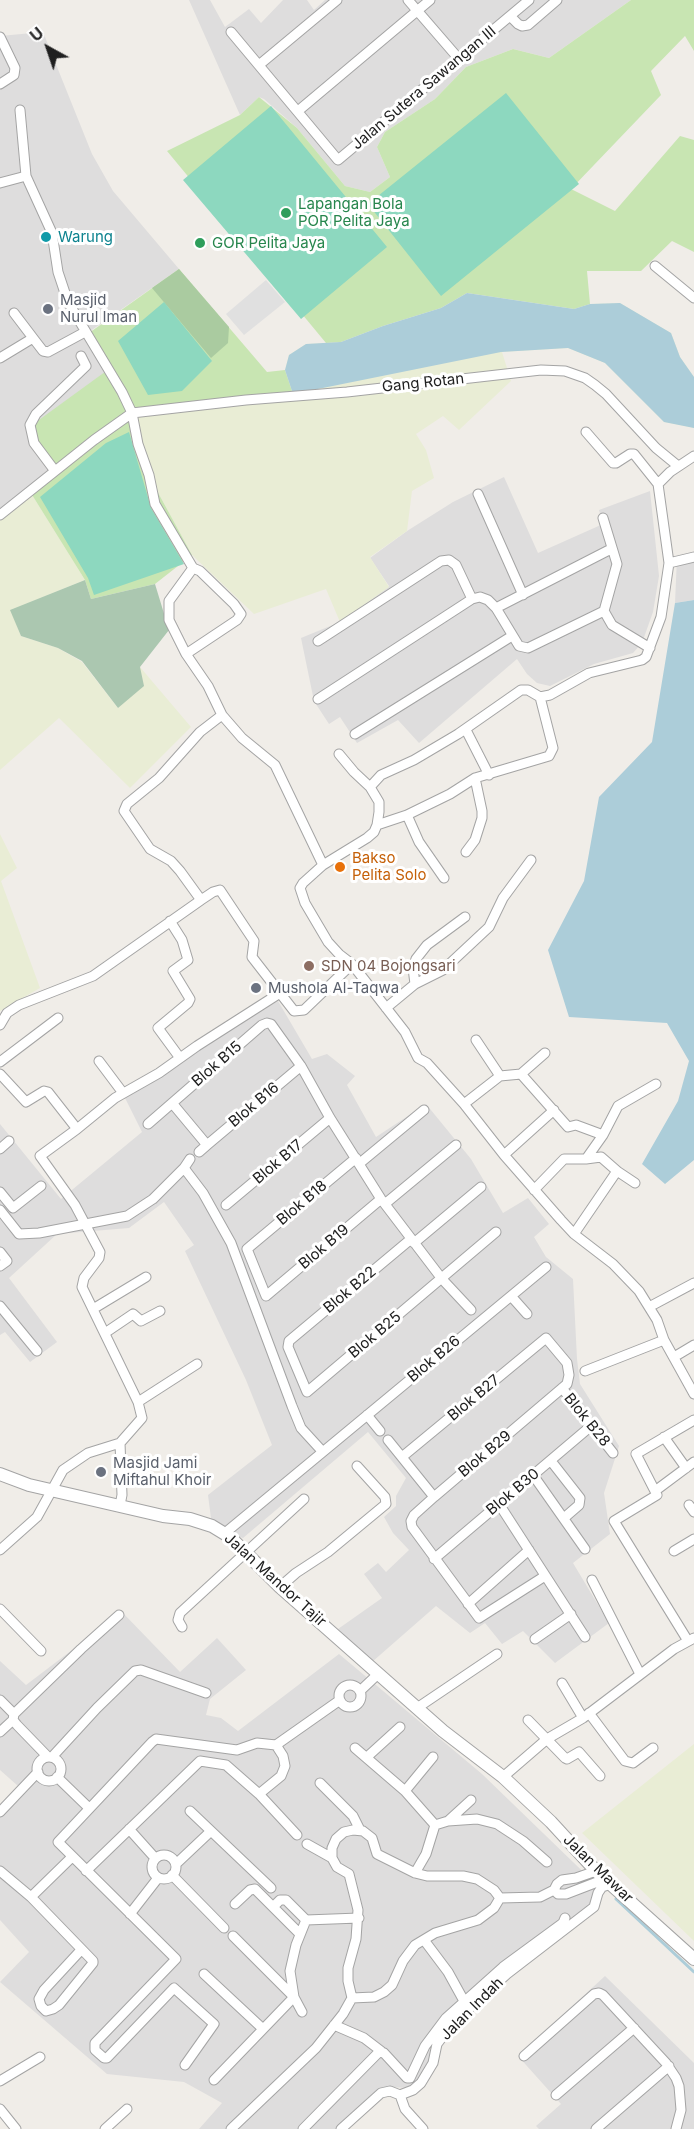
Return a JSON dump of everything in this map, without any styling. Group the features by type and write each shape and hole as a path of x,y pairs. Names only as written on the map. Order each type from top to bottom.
{"street":[{"path":"259,65 337,0"},
{"path":"408,0 459,59"},
{"path":"231,32 298,111 430,0"},
{"name":"Jalan Sutera Sawangan III","path":"298,111 338,160 529,0"},
{"name":"Jalan Sutera Sawangan III","path":"510,16 518,24 528,25 558,0"},
{"path":"0,37 15,68 14,75 0,84"},
{"path":"20,110 26,176 52,233 58,272 68,302 112,374 132,413 155,504 193,568 200,571 240,610 241,614 237,620 186,654"},
{"path":"0,183 26,176"},
{"path":"655,266 694,298"},
{"path":"14,312 43,351 48,352 85,332"},
{"path":"0,358 33,338"},
{"path":"55,471 34,443 30,425 36,414 86,366 81,356"},
{"name":"Gang Rotan","path":"132,413 527,371 565,371 585,378 606,394 656,448 678,466"},
{"path":"0,515 132,413"},
{"path":"540,697 589,673 642,660 650,648 661,617 669,563 658,484 634,454 613,463 586,432"},
{"path":"658,484 678,466 694,456"},
{"path":"478,494 523,595"},
{"path":"603,518 617,564 604,611 612,625 650,648"},
{"path":"496,608 611,549"},
{"path":"669,563 694,557"},
{"path":"318,641 441,561 449,560 456,565 472,599"},
{"path":"193,568 169,601 169,620 186,654 208,686 222,715 242,738 275,765 323,865"},
{"path":"318,699 472,599 480,597 488,600 496,608 519,646 528,648 604,611"},
{"path":"355,734 512,636"},
{"path":"370,787 381,775 414,760 466,730 521,690 528,690 540,697 553,748 549,756 475,778 450,794 407,815 377,825"},
{"path":"201,900 171,861 150,849 124,811 127,804 159,778 200,732 222,715"},
{"path":"466,730 489,775"},
{"path":"339,754 370,787 379,802 380,812 377,825 374,832 367,838 323,865 303,883 301,891 304,903 328,942 352,964 405,1032 418,1058 428,1063 504,1155 574,1234 629,1280 649,1307 664,1340 694,1394"},
{"path":"466,852 475,840 482,818 475,778"},
{"path":"407,815 419,842 444,879"},
{"path":"386,1008 415,984 443,970 489,927 503,898 531,860"},
{"path":"0,1025 4,1016 10,1011 45,994 93,976 201,900 220,890 254,941 252,957 294,1011 304,1010 352,964"},
{"path":"415,984 413,968 427,945 465,916"},
{"path":"170,921 182,940 188,960 173,971 190,999 158,1028 180,1058"},
{"path":"0,1550 37,1517 63,1470 88,1453 120,1443 142,1418 138,1402 82,1287 84,1278 99,1257 99,1252 86,1223 40,1156 123,1093 142,1084 280,993"},
{"path":"0,1062 58,1018"},
{"name":"Blok B15","path":"148,1124 267,1023 271,1024 301,1066"},
{"path":"476,1040 501,1076"},
{"path":"464,1104 501,1076 521,1074 545,1053"},
{"path":"99,1061 123,1093"},
{"path":"301,1066 330,1118 383,1201 442,1278 471,1311"},
{"name":"Blok B16","path":"199,1152 301,1066"},
{"path":"0,1074 26,1102 44,1091 48,1092 77,1129"},
{"path":"521,1074 568,1127 576,1125 603,1135"},
{"path":"586,1159 603,1135 620,1104 656,1084"},
{"path":"172,1103 207,1144"},
{"name":"Blok B18","path":"266,1296 247,1249 424,1110"},
{"path":"504,1155 554,1110"},
{"name":"Blok B17","path":"226,1205 330,1118"},
{"path":"0,1149 9,1142"},
{"name":"Blok B19","path":"266,1296 456,1145"},
{"path":"534,1190 564,1158 601,1157 617,1172 635,1183"},
{"path":"0,1210 19,1234 39,1233 127,1216 153,1198 190,1159"},
{"path":"183,1168 203,1193 231,1243 301,1428 322,1451"},
{"path":"574,1234 617,1172"},
{"path":"0,1192 13,1208 41,1186"},
{"name":"Blok B22","path":"307,1392 288,1347 289,1341 481,1187"},
{"name":"Blok B25","path":"307,1392 496,1232"},
{"path":"0,1252 3,1264"},
{"name":"Blok B26","path":"225,1533 546,1267"},
{"path":"93,1310 146,1277"},
{"path":"649,1307 694,1283"},
{"path":"511,1296 527,1314"},
{"path":"0,1306 37,1351"},
{"path":"105,1333 133,1314 141,1321 160,1311"},
{"name":"Blok B27","path":"402,1457 546,1338 567,1363 569,1375 567,1384 561,1388"},
{"path":"585,1371 664,1340"},
{"path":"674,1357 694,1345"},
{"path":"138,1402 197,1364"},
{"name":"Blok B28","path":"561,1388 613,1452"},
{"name":"Blok B29","path":"435,1559 412,1527 411,1521 414,1515 561,1388"},
{"path":"367,1415 380,1431"},
{"path":"503,1777 547,1739 586,1715 674,1648 691,1639 614,1523 615,1520 657,1495 636,1454 694,1420"},
{"name":"Blok B30","path":"435,1559 591,1426"},
{"path":"655,1491 690,1465 664,1437"},
{"path":"388,1440 434,1497"},
{"path":"120,1443 122,1495 120,1505"},
{"path":"551,1461 580,1498 579,1505 564,1518"},
{"path":"280,1587 296,1573 328,1552 386,1504 385,1497 357,1466"},
{"name":"Jalan Mandor Tajir","path":"0,1474 29,1485 163,1516 190,1519 225,1533 280,1587 378,1674 451,1738 503,1777"},
{"path":"533,1475 585,1549"},
{"path":"182,1627 178,1620 180,1613 304,1499"},
{"path":"499,1504 585,1637"},
{"path":"674,1551 694,1539"},
{"path":"468,1604 529,1550"},
{"path":"435,1559 479,1618 545,1576"},
{"path":"592,1580 640,1674"},
{"path":"0,1609 41,1651"},
{"path":"535,1639 571,1614"},
{"path":"0,1732 119,1615"},
{"path":"417,1708 497,1654"},
{"path":"0,1700 50,1757 61,1766 57,1777 50,1781 42,1779 38,1772 37,1768 41,1760 50,1757 135,1671 141,1670 206,1694"},
{"path":"360,1691 378,1674"},
{"path":"562,1683 625,1761 633,1763 653,1748"},
{"path":"347,1685 355,1686 360,1691 361,1698 354,1706 346,1706 340,1700 340,1693 347,1685"},
{"path":"174,1988 107,2058 95,2050 96,2043 176,1959 58,1842 156,1739 237,1750 257,1743 276,1745 340,1700"},
{"path":"528,1720 565,1758 579,1752 600,1776"},
{"path":"367,1757 400,1727"},
{"path":"260,1794 281,1776 285,1766 284,1756 276,1745"},
{"path":"355,1748 405,1791 435,1825"},
{"path":"226,1765 237,1750"},
{"path":"405,1791 433,1757"},
{"path":"86,1871 198,1762 203,1760 226,1765 260,1794 297,1835"},
{"path":"0,1812 38,1772"},
{"path":"57,1777 89,1808"},
{"name":"Jalan Mawar","path":"503,1777 551,1822 604,1878 694,1959"},
{"path":"320,1783 353,1816 360,1830 372,1838 377,1854 415,1873 427,1876 463,1876 477,1879 494,1890 500,1898"},
{"path":"448,1821 471,1800"},
{"path":"190,1811 271,1888"},
{"path":"435,1825 448,1821 477,1819 497,1824 523,1841 547,1862"},
{"path":"415,1873 426,1854 435,1825"},
{"path":"129,1829 155,1858"},
{"path":"231,2129 316,2048 343,2014 352,1998 348,1968 359,1918 349,1874 337,1867 332,1858 332,1848 339,1835 348,1831 360,1830"},
{"path":"158,1878 168,1878 172,1875 176,1864 211,1831"},
{"path":"307,1844 332,1858"},
{"path":"158,1878 152,1869 155,1858 159,1855 167,1855 176,1864"},
{"path":"31,1897 72,1857"},
{"path":"0,1871 31,1897 91,1959 93,1964 60,2005 53,2010 46,2011 39,1999 44,1990 81,1950"},
{"path":"172,1875 224,1928"},
{"path":"130,1914 158,1878"},
{"path":"554,1890 558,1894 566,1894 604,1878"},
{"path":"500,1898 540,1897 554,1890 562,1880 604,1878"},
{"name":"Jalan Indah","path":"341,2129 381,2093 390,2091 400,2095 413,2090 422,2083 433,2063 438,2044 452,2024 507,1974 594,1907 604,1878"},
{"path":"235,1904 253,1888 300,1934"},
{"path":"352,1998 374,1998 384,1992 392,1985 408,1953 424,1940 435,1933 478,1920 494,1908 500,1898"},
{"path":"273,1907 280,1900 286,1900 306,1920 359,1918"},
{"path":"334,2025 364,2038 381,2051 407,2078 410,2078 430,2037 464,2001 503,1967 563,1923 565,1918"},
{"path":"302,2012 294,1997 290,1982 290,1962 306,1920"},
{"path":"233,1936 294,1997"},
{"path":"424,1940 448,1972 464,2001"},
{"path":"204,1974 263,2029"},
{"path":"160,1976 214,2024 185,2065"},
{"path":"524,2056 594,1994 599,1993 669,2066 679,2086 681,2110 676,2129"},
{"path":"214,2080 294,1997"},
{"path":"556,2095 634,2028"},
{"path":"303,2129 381,2051"},
{"path":"0,2081 40,2057"},
{"path":"596,2129 669,2066"},
{"path":"400,2095 405,2109 423,2129"},
{"path":"0,2109 16,2129"},
{"path":"105,2129 127,2109"}],"shaded area":[{"path":"189,0 210,0 225,27 249,9 261,23 283,0 307,0 314,10 325,0 631,0 549,58 513,49 466,67 435,99 385,132 377,147 390,177 370,192 345,186 297,128 264,99 259,97 240,115"},
{"path":"43,32 92,154 113,191 179,269 89,332 109,369 57,467 0,515 0,36"},
{"path":"266,280 285,302 244,335 226,314"},
{"path":"504,477 538,553 603,524 599,510 650,491 659,576 653,612 642,643 633,653 594,664 550,686 537,683 527,674 517,659 419,743 398,720 357,743 340,717 329,724 314,701 301,638 340,622 389,586 370,558 453,502"},
{"path":"694,552 694,600 675,603 677,557"},
{"path":"278,1001 312,1059 327,1054 355,1076 347,1085 376,1137 426,1104 471,1159 503,1213 528,1198 549,1224 534,1237 546,1257 573,1279 580,1384 619,1446 604,1493 610,1534 573,1563 609,1623 555,1663 523,1631 502,1644 485,1623 470,1633 436,1606 372,1662 338,1629 382,1598 364,1574 378,1563 386,1572 409,1550 393,1533 384,1517 396,1506 396,1496 406,1478 368,1432 243,1538 212,1526 208,1495 272,1445 246,1380 185,1251 194,1245 164,1202 129,1228 57,1234 9,1278 57,1342 30,1362 5,1332 0,1335 0,1124 61,1199 142,1132 124,1096"},
{"path":"122,1612 180,1672 217,1638 246,1670 210,1699 206,1715 221,1718 238,1731 339,1654 482,1774 604,1892 437,2037 424,2076 410,2088 387,2087 338,2129 199,2129 222,2103 184,2082 107,2074 0,1982 29,1952 0,1920 0,1806 18,1786 0,1770 0,1661 26,1685"},
{"path":"605,1976 694,2063 694,2129 539,2129 536,2126 561,2104 518,2056"}],"green space":[{"path":"631,0 694,0 694,51 685,36 651,71 661,95 571,189 615,211 680,136 694,140 694,252 672,241 641,271 587,271 590,304 574,309 467,293 441,308 341,342 326,343 167,151 240,115 259,97 297,128 345,186 370,192 390,177 377,147 385,132 435,99 466,67 513,49 549,58"},
{"path":"506,93 579,184 441,296 368,204"},
{"name":"Lapangan Bola POR Pelita Jaya","path":"271,106 387,247 301,319 183,180"},
{"path":"179,269 267,372 285,370 293,394 133,415 149,476 192,555 155,584 91,599 85,580 29,490 57,467 36,440 32,425 109,369 89,333"},
{"path":"179,269 229,327 228,343 211,358 152,288"},
{"path":"164,302 212,361 182,391 148,395 118,341"},
{"path":"620,303 671,333 680,357 694,377 694,428 664,422 605,363 568,348 502,352 511,381 459,430 443,416 416,434 426,450 434,478 412,491 407,531 370,557 389,587 340,622 326,589 254,614 192,555 149,476 133,415 293,394 285,370 289,355 306,344 341,342 574,309 590,304"},
{"path":"129,432 151,508 184,564 94,595 88,578 40,497 106,443"},
{"path":"29,490 85,580 11,610 21,636 58,648 82,662 118,708 140,667 191,727 130,788 59,718 0,770 0,515"},
{"path":"85,580 91,599 155,584 169,630 140,667 144,686 118,708 82,661 58,648 21,636 10,610"},
{"path":"0,834 17,868 1,881 40,988 0,1011"},
{"path":"694,1744 694,1941 582,1833"}],"water":[{"path":"467,293 574,309 590,304 620,303 671,333 680,357 694,377 694,428 664,422 605,363 568,348 501,352 293,394 285,370 289,355 306,344 341,342 441,308"},
{"path":"694,600 694,1160 665,1184 642,1164 678,1101 689,1061 667,1023 569,1017 548,950 584,881 599,797 652,742 675,603"}],"waterway":[{"path":"616,1899 694,1972"}],"place":[{"name":"Lapangan Bola POR Pelita Jaya","path":"286,213"},
{"name":"Warung","path":"46,237"},
{"name":"GOR Pelita Jaya","path":"200,243"},
{"name":"Masjid Nurul Iman","path":"48,309"},
{"name":"Bakso Pelita Solo","path":"340,867"},
{"name":"SDN 04 Bojongsari","path":"309,966"},
{"name":"Mushola Al-Taqwa","path":"256,988"},
{"name":"Masjid Jami Miftahul Khoir","path":"101,1472"}]}
